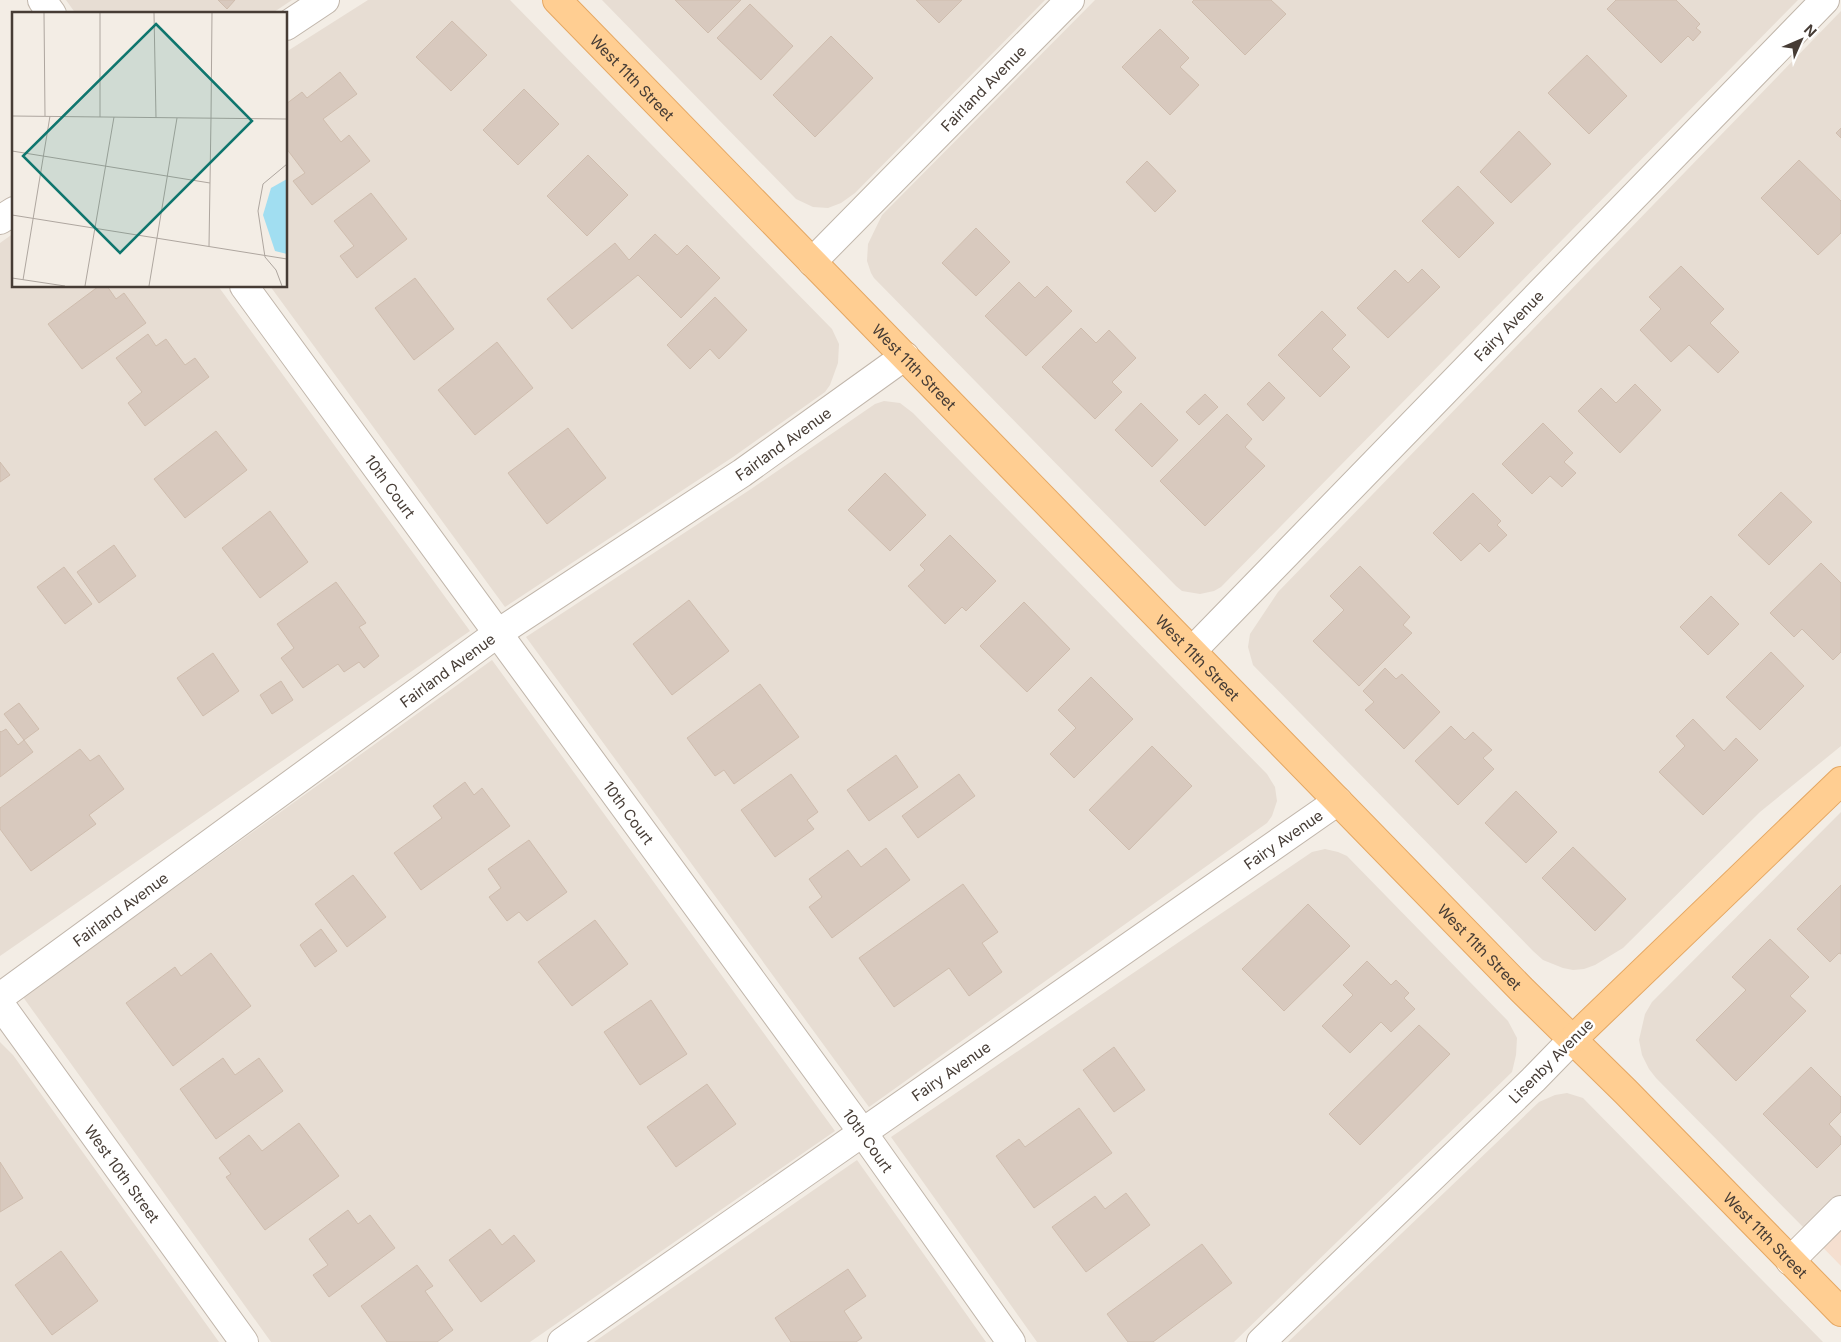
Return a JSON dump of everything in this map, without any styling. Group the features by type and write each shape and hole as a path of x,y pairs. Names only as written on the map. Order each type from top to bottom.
{"main road":[{"name":"West 11th Street","path":"557,0 1338,801 1841,1312"},
{"name":"Lisenby Avenue","path":"1572,1040 1841,781"}],"street":[{"path":"42,0 51,12"},
{"path":"288,25 326,0"},
{"name":"Fairland Avenue","path":"812,262 1070,0"},
{"name":"Fairy Avenue","path":"1192,651 1825,0"},
{"path":"0,220 12,212"},
{"name":"10th Court","path":"245,288 863,1133 1012,1342"},
{"name":"Fairland Avenue","path":"0,997 498,633 742,473 905,356"},
{"name":"Fairy Avenue","path":"562,1342 1338,801"},
{"name":"West 10th Street","path":"0,1004 244,1342"},
{"name":"Lisenby Avenue","path":"1261,1342 1526,1087 1572,1040"},
{"path":"1790,1261 1841,1210"}],"shaded area":[{"path":"66,0 292,0 274,12 75,12"},
{"path":"368,0 510,0 832,329 839,344 838,363 830,385 825,392 733,457 505,607 271,288 288,288 288,51"},
{"path":"602,0 1045,0 855,193 841,203 828,208 813,207 796,199"},
{"path":"1095,0 1798,0 1221,587 1214,591 1200,594 1182,591 1176,586 874,278 867,261 868,244 882,215"},
{"path":"1841,11 1841,746 1760,812 1623,948 1595,965 1584,969 1573,970 1563,968 1543,960 1533,951 1253,665 1248,647 1250,634 1278,592"},
{"path":"12,234 12,288 219,288 470,631 0,956 0,243"},
{"path":"884,401 900,403 913,413 1267,774 1275,787 1277,801 1272,816 1267,823 869,1107 526,637 751,489 875,404"},
{"path":"492,660 835,1131 530,1342 271,1342 23,997"},
{"path":"1841,812 1841,1195 1806,1230 1656,1078 1642,1055 1639,1040 1645,1014 1652,1002"},
{"path":"1325,849 1347,856 1508,1021 1517,1038 1512,1072 1234,1342 1037,1342 891,1137 1312,852"},
{"path":"0,1042 13,1055 219,1342 0,1342"},
{"path":"1567,1093 1583,1098 1823,1342 1288,1342 1539,1102 1555,1095"},
{"path":"857,1160 986,1342 594,1342"},
{"path":"1841,1195 1841,1266 1806,1230"}],"building":[{"path":"218,0 235,0 227,9"},
{"path":"675,0 741,0 708,33"},
{"path":"916,0 962,0 939,23"},
{"path":"1194,0 1271,0 1286,14 1245,55 1192,2"},
{"path":"1616,0 1676,0 1700,24 1696,28 1701,32 1693,41 1688,36 1661,63 1607,9"},
{"path":"750,4 793,46 761,80 717,38"},
{"path":"452,21 487,55 451,91 416,57"},
{"path":"1160,29 1189,58 1180,67 1199,85 1170,115 1122,67"},
{"path":"831,36 873,78 815,137 773,95"},
{"path":"1587,55 1627,96 1589,134 1548,93"},
{"path":"340,72 357,94 323,119 341,142 349,135 370,161 312,205 293,181 305,173 288,151 288,102 302,92 307,98"},
{"path":"524,89 559,124 518,165 483,130"},
{"path":"1841,128 1841,138 1836,133"},
{"path":"1519,131 1551,164 1511,203 1480,172"},
{"path":"588,155 628,195 587,236 547,196"},
{"path":"1799,160 1841,201 1841,233 1818,255 1761,198"},
{"path":"1147,161 1176,191 1155,212 1126,182"},
{"path":"1458,186 1494,223 1459,258 1422,221"},
{"path":"371,193 407,239 357,278 340,256 354,246 334,221"},
{"path":"976,228 1010,262 976,296 942,263"},
{"path":"655,234 677,255 687,245 720,278 681,318 638,275 572,329 547,299 615,243 629,260"},
{"path":"1681,266 1724,309 1710,323 1739,352 1718,373 1689,345 1671,362 1640,330 1661,309 1649,297"},
{"path":"1422,269 1440,287 1388,338 1357,308 1395,270 1408,283"},
{"path":"415,278 454,329 414,360 375,308"},
{"path":"1019,282 1035,298 1047,286 1072,311 1026,356 985,316"},
{"path":"96,288 108,288 116,299 124,293 146,323 82,369 48,324"},
{"path":"715,297 747,330 719,359 710,349 690,369 667,345"},
{"path":"1322,311 1346,335 1332,349 1350,367 1320,397 1278,355"},
{"path":"1081,328 1096,343 1109,330 1136,358 1112,382 1122,392 1095,419 1042,367"},
{"path":"148,334 156,346 166,339 185,365 195,358 209,377 145,426 128,403 142,392 116,358"},
{"path":"497,342 533,388 475,435 438,390"},
{"path":"1269,382 1285,398 1263,421 1247,404"},
{"path":"1635,384 1661,410 1620,453 1578,411 1601,388 1616,403"},
{"path":"1205,394 1218,407 1199,425 1186,412"},
{"path":"1141,403 1178,440 1152,467 1115,430"},
{"path":"1227,414 1252,439 1245,447 1265,466 1205,526 1160,481"},
{"path":"1543,423 1573,453 1564,462 1576,473 1562,487 1550,476 1532,494 1502,464"},
{"path":"568,428 606,478 547,524 508,473"},
{"path":"216,431 247,470 185,518 154,479"},
{"path":"0,462 10,475 0,482"},
{"path":"885,473 926,515 890,551 848,510"},
{"path":"1781,492 1812,522 1769,565 1738,535"},
{"path":"1473,493 1501,521 1497,525 1507,535 1489,552 1480,543 1461,561 1433,533"},
{"path":"270,511 308,562 260,598 222,548"},
{"path":"950,535 996,581 966,611 962,607 945,624 908,586 925,570 920,565"},
{"path":"114,545 136,576 99,603 77,572"},
{"path":"1821,563 1841,583 1841,652 1833,660 1802,629 1794,637 1770,613"},
{"path":"1360,566 1410,617 1403,625 1412,633 1359,686 1313,641 1344,610 1330,596"},
{"path":"64,567 92,604 65,624 37,587"},
{"path":"336,582 366,623 359,627 379,656 364,668 359,662 344,672 338,664 303,688 281,658 294,648 277,624"},
{"path":"1711,596 1739,624 1708,655 1680,627"},
{"path":"689,600 729,651 672,695 633,644"},
{"path":"1024,602 1070,649 1027,692 980,646"},
{"path":"1771,652 1804,686 1760,730 1726,697"},
{"path":"213,653 239,691 203,716 177,678"},
{"path":"1385,668 1396,679 1402,674 1440,712 1404,749 1365,710 1374,702 1363,691"},
{"path":"1091,677 1133,719 1074,778 1050,754 1076,728 1058,710"},
{"path":"281,681 293,700 272,714 260,695"},
{"path":"760,684 799,737 734,784 724,770 715,776 687,738"},
{"path":"19,703 39,729 24,740 4,714"},
{"path":"1693,719 1724,751 1736,738 1758,760 1703,815 1659,772 1685,746 1676,736"},
{"path":"1451,726 1465,740 1473,732 1492,750 1483,758 1494,769 1458,805 1415,761"},
{"path":"6,729 18,745 24,740 33,752 0,777 0,731"},
{"path":"1152,746 1192,786 1129,850 1089,810"},
{"path":"80,749 90,761 99,755 124,789 89,815 96,824 31,871 0,829 0,808"},
{"path":"896,755 918,787 869,821 847,790"},
{"path":"791,774 818,812 807,820 814,829 775,857 741,810"},
{"path":"959,774 975,796 918,838 902,816"},
{"path":"465,782 474,795 482,788 510,826 421,890 394,853 442,818 433,806"},
{"path":"1516,791 1557,832 1526,863 1485,823"},
{"path":"529,840 567,892 527,921 519,912 507,921 489,897 501,888 488,869"},
{"path":"1573,847 1626,899 1595,931 1542,878"},
{"path":"886,848 910,880 832,938 809,907 822,897 809,879 848,850 861,867"},
{"path":"353,875 386,917 347,947 315,904"},
{"path":"963,884 998,932 982,943 1002,972 969,996 949,968 894,1007 859,958"},
{"path":"1841,885 1841,954 1839,953 1830,962 1797,929"},
{"path":"1308,904 1350,946 1284,1011 1242,969"},
{"path":"595,920 628,964 572,1006 538,962"},
{"path":"321,929 337,951 315,967 300,945"},
{"path":"1770,939 1809,977 1790,996 1806,1011 1736,1081 1696,1040 1746,990 1732,977"},
{"path":"211,953 251,1006 173,1066 126,1003 175,967 181,976"},
{"path":"1367,961 1391,985 1396,980 1409,993 1404,998 1415,1009 1391,1032 1381,1022 1350,1053 1322,1026 1353,995 1343,985"},
{"path":"651,1000 687,1054 640,1085 604,1032"},
{"path":"1419,1025 1450,1054 1360,1145 1329,1114"},
{"path":"1114,1047 1145,1090 1114,1112 1083,1070"},
{"path":"223,1058 235,1075 259,1058 283,1091 216,1139 180,1089"},
{"path":"1811,1067 1841,1097 1841,1112 1829,1124 1841,1137 1841,1144 1817,1168 1763,1114"},
{"path":"707,1084 736,1124 676,1167 647,1127"},
{"path":"1079,1108 1112,1153 1034,1208 996,1156 1019,1139 1025,1147"},
{"path":"299,1123 339,1176 265,1230 226,1177 231,1174 219,1158 249,1135 262,1151"},
{"path":"0,1162 23,1198 0,1212"},
{"path":"1126,1193 1150,1225 1086,1272 1052,1227 1095,1196 1105,1209"},
{"path":"348,1210 358,1224 370,1215 395,1248 329,1297 313,1275 328,1265 309,1239"},
{"path":"490,1229 502,1245 514,1235 535,1261 481,1302 449,1260"},
{"path":"1202,1244 1232,1283 1153,1342 1128,1342 1107,1314"},
{"path":"61,1251 98,1301 52,1335 15,1285"},
{"path":"417,1265 433,1286 425,1291 453,1330 437,1342 387,1342 361,1306"},
{"path":"848,1269 866,1296 844,1311 862,1338 856,1342 791,1342 775,1318"}]}
